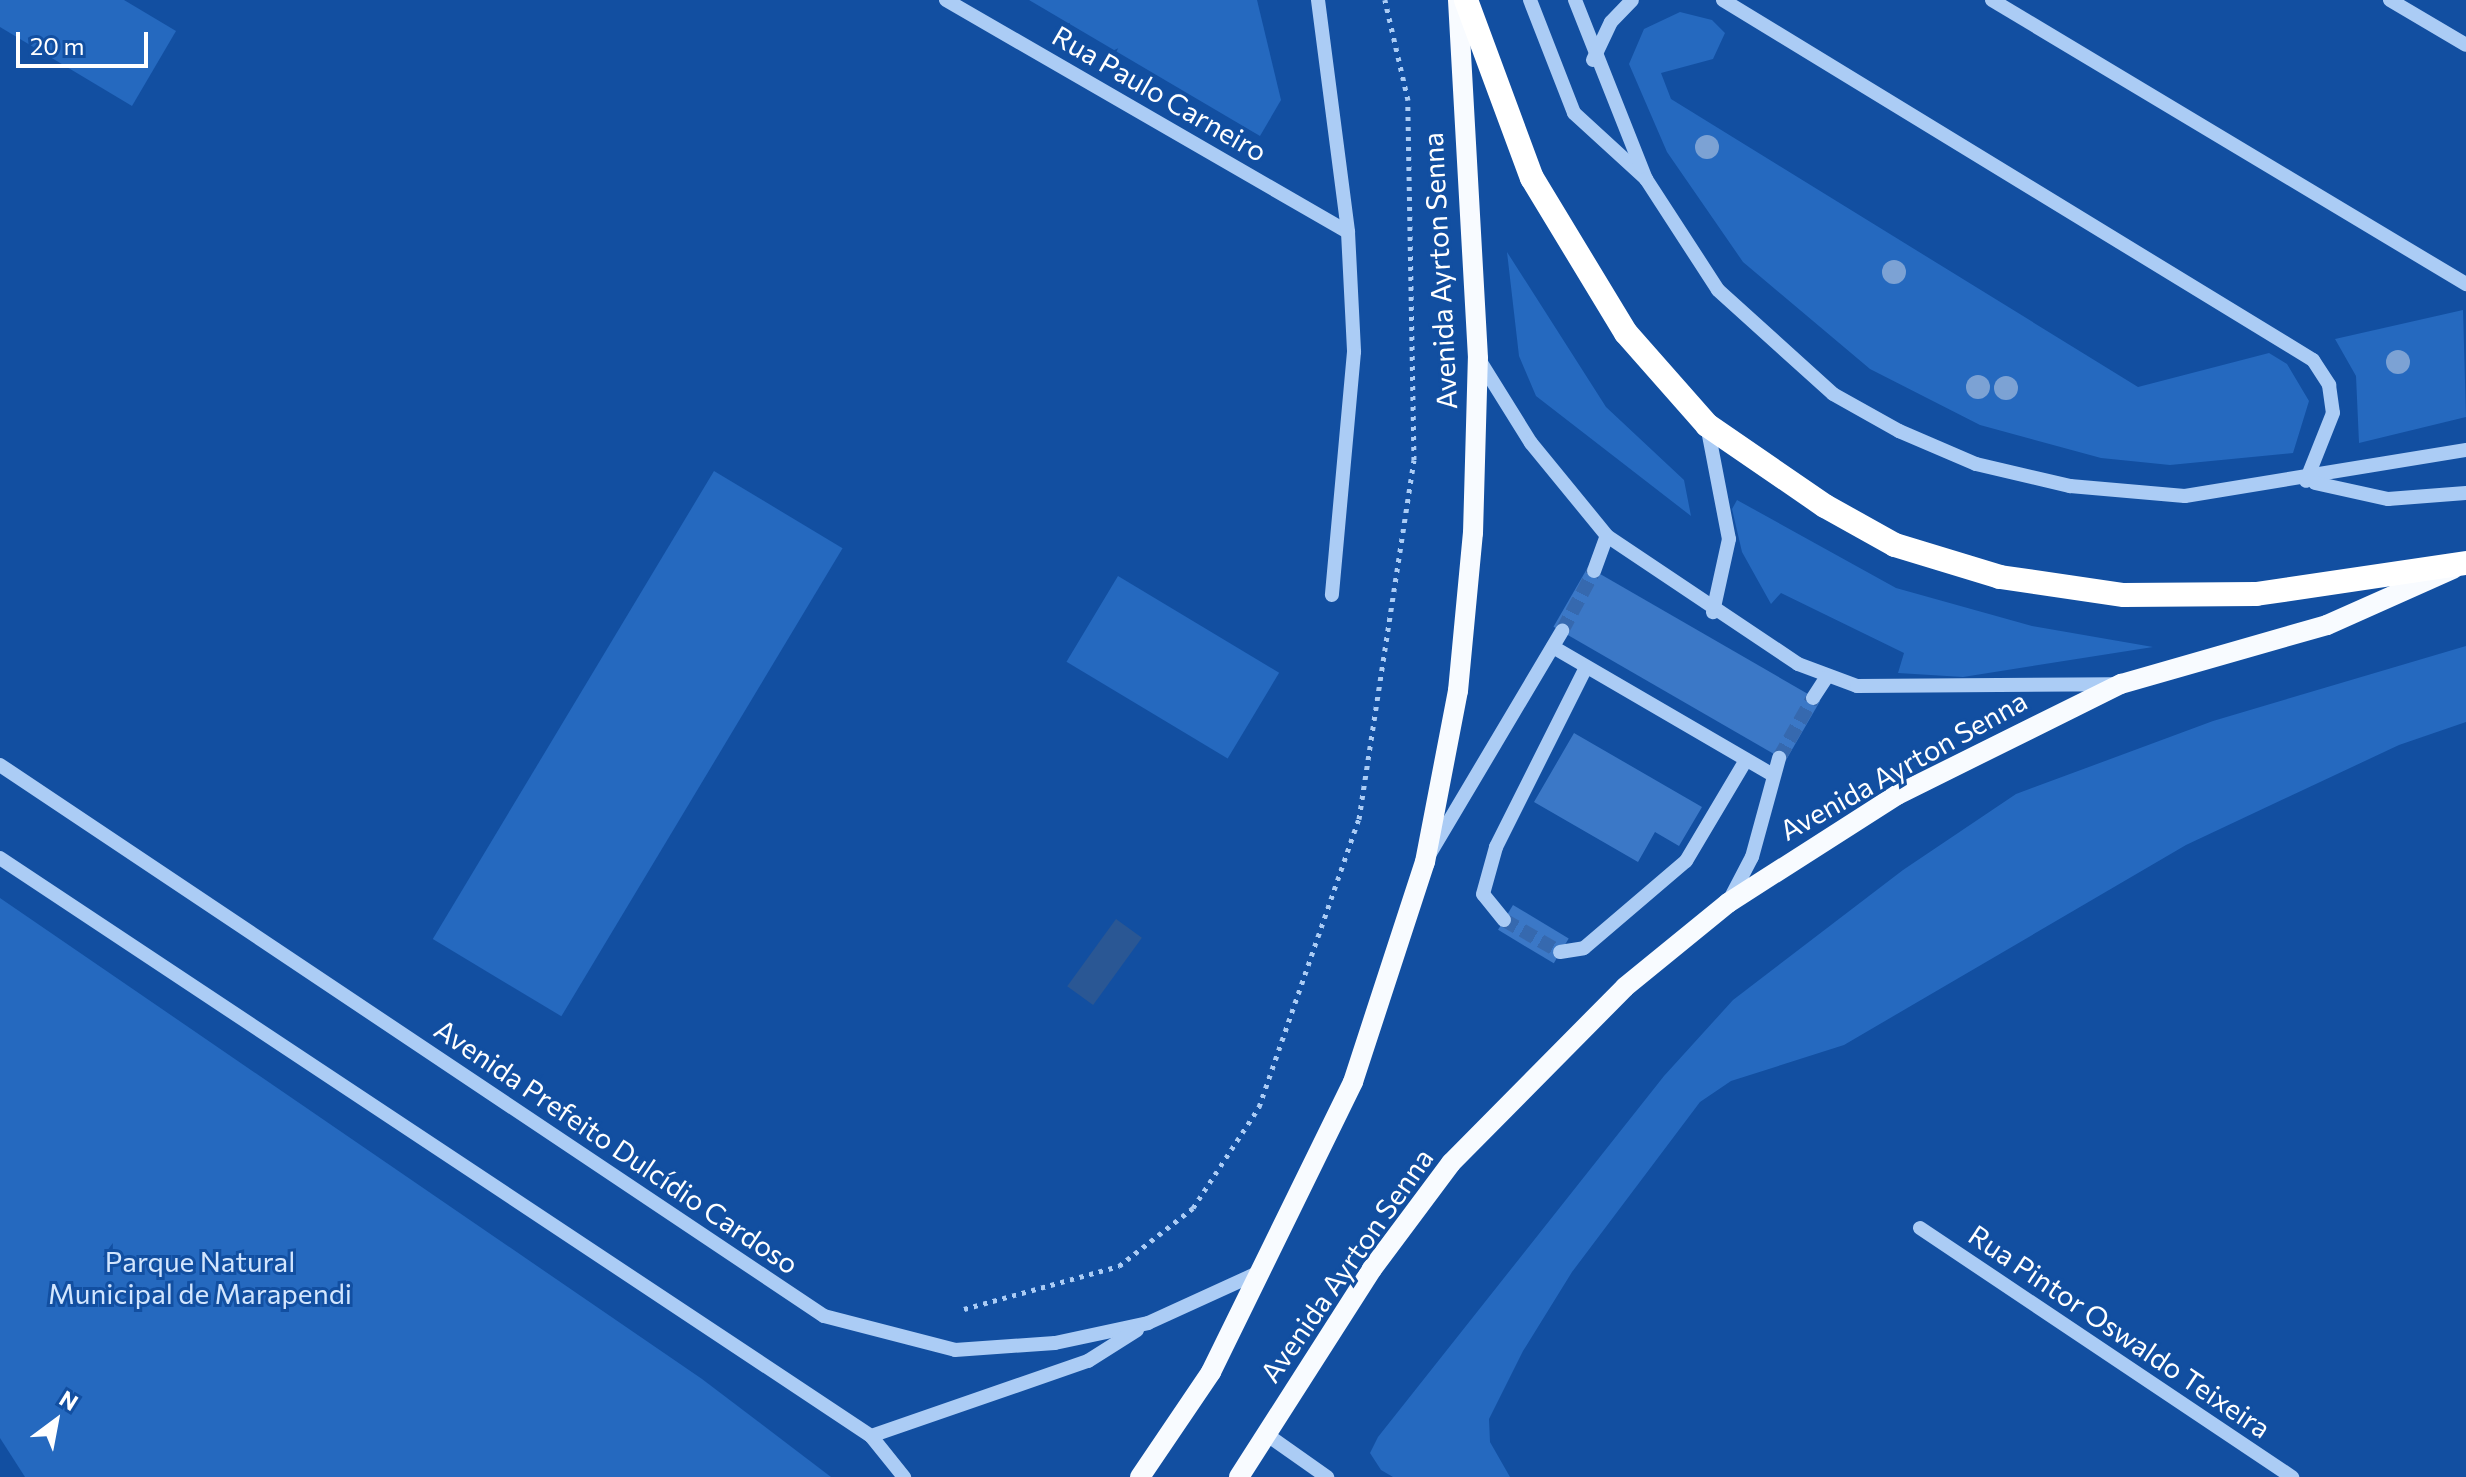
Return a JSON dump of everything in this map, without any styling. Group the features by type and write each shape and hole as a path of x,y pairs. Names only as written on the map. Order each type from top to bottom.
{"highway":[{"name":"Avenida Ayrton Senna","path":"1466,0 1532,178 1568,246 1626,333 1707,425 1895,545 2000,577 2124,595 2256,594 2465,563"}],"main road":[{"name":"Avenida Ayrton Senna","path":"1140,1477 1211,1372 1264,1270 1353,1082 1425,862 1458,691 1478,358 1458,0"},
{"name":"Avenida Ayrton Senna","path":"1239,1477 1372,1269 1451,1163 1625,987 1728,903 1897,795 2121,684 2327,625 2465,563"}],"street":[{"name":"Rua Paulo Carneiro","path":"946,0 1348,232"},
{"path":"1318,0 1348,232 1352,439 1332,595"},
{"path":"1530,0 1574,113 1646,179"},
{"path":"1575,0 1593,60 1646,179 1718,290 1767,341 1833,394 1899,431 1976,464 2070,486 2185,496 2306,481 2466,450"},
{"path":"1593,60 1611,22 1632,0"},
{"path":"1723,0 2313,360 2329,385 2333,413 2306,481"},
{"path":"1992,0 2466,284"},
{"path":"2390,0 2466,45"},
{"path":"1478,358 1531,443 1607,536 1713,612 1826,678 1902,688 2121,684"},
{"path":"1707,425 1729,539 1713,612"},
{"path":"2306,481 2388,499 2466,493"},
{"path":"1594,571 1607,536"},
{"path":"1425,862 1562,631"},
{"path":"1553,647 1771,774"},
{"path":"1504,920 1483,894 1496,847 1586,667"},
{"path":"1813,698 1826,678"},
{"path":"1728,903 1752,857 1771,774 1779,758"},
{"path":"1560,952 1584,948 1686,861 1746,760"},
{"name":"Avenida Prefeito Dulcídio Cardoso","path":"0,765 824,1316 955,1350 1055,1343 1148,1323 1264,1270"},
{"path":"0,858 871,1436 904,1477"},
{"name":"Rua Pintor Oswaldo Teixeira","path":"1920,1228 2292,1477"},
{"path":"871,1436 1088,1361 1148,1323"},
{"path":"1266,1434 1327,1477"}],"path":[{"path":"964,1309 1119,1266 1193,1208 1259,1107 1359,819 1414,460 1408,100 1385,0"}],"green space":[{"path":"0,0 124,0 176,31 132,106 0,27"},
{"path":"1029,0 1257,0 1281,100 1260,136"},
{"path":"1680,12 1712,20 1725,33 1713,59 1661,73 1671,99 2138,387 2269,353 2287,364 2309,401 2293,453 2170,465 2101,458 1980,425 1870,369 1743,262 1667,152 1629,64 1644,29"},
{"path":"1507,252 1606,407 1684,480 1691,516 1536,396 1519,356"},
{"path":"2463,310 2466,417 2359,443 2356,376 2335,339"},
{"path":"714,471 843,548 561,1016 433,939"},
{"path":"1737,500 1896,588 2032,626 2153,647 1963,677 1898,673 1904,653 1781,593 1771,604 1742,552 1732,509"},
{"path":"1118,576 1279,673 1228,759 1066,662"},
{"path":"2466,646 2466,722 2399,745 2186,845 1844,1045 1731,1081 1700,1102 1572,1272 1523,1351 1489,1419 1490,1442 1510,1477 1393,1477 1381,1470 1370,1453 1378,1437 1664,1076 1733,1000 1903,870 2016,794 2213,721"},
{"name":"Parque Natural Municipal de Marapendi","path":"0,898 702,1379 831,1477 25,1477 0,1438"}],"shaded area":[{"path":"1116,919 1142,938 1093,1005 1067,986"}],"building":[{"path":"1588,567 1820,701 1786,761 1554,627"},
{"path":"1574,733 1702,807 1679,846 1655,832 1638,862 1534,802"},
{"path":"1513,905 1569,938 1554,963 1498,930"}],"tunnel":[{"path":"1562,631 1594,571"},
{"path":"1779,758 1813,698"},
{"path":"1504,920 1560,952"}]}
